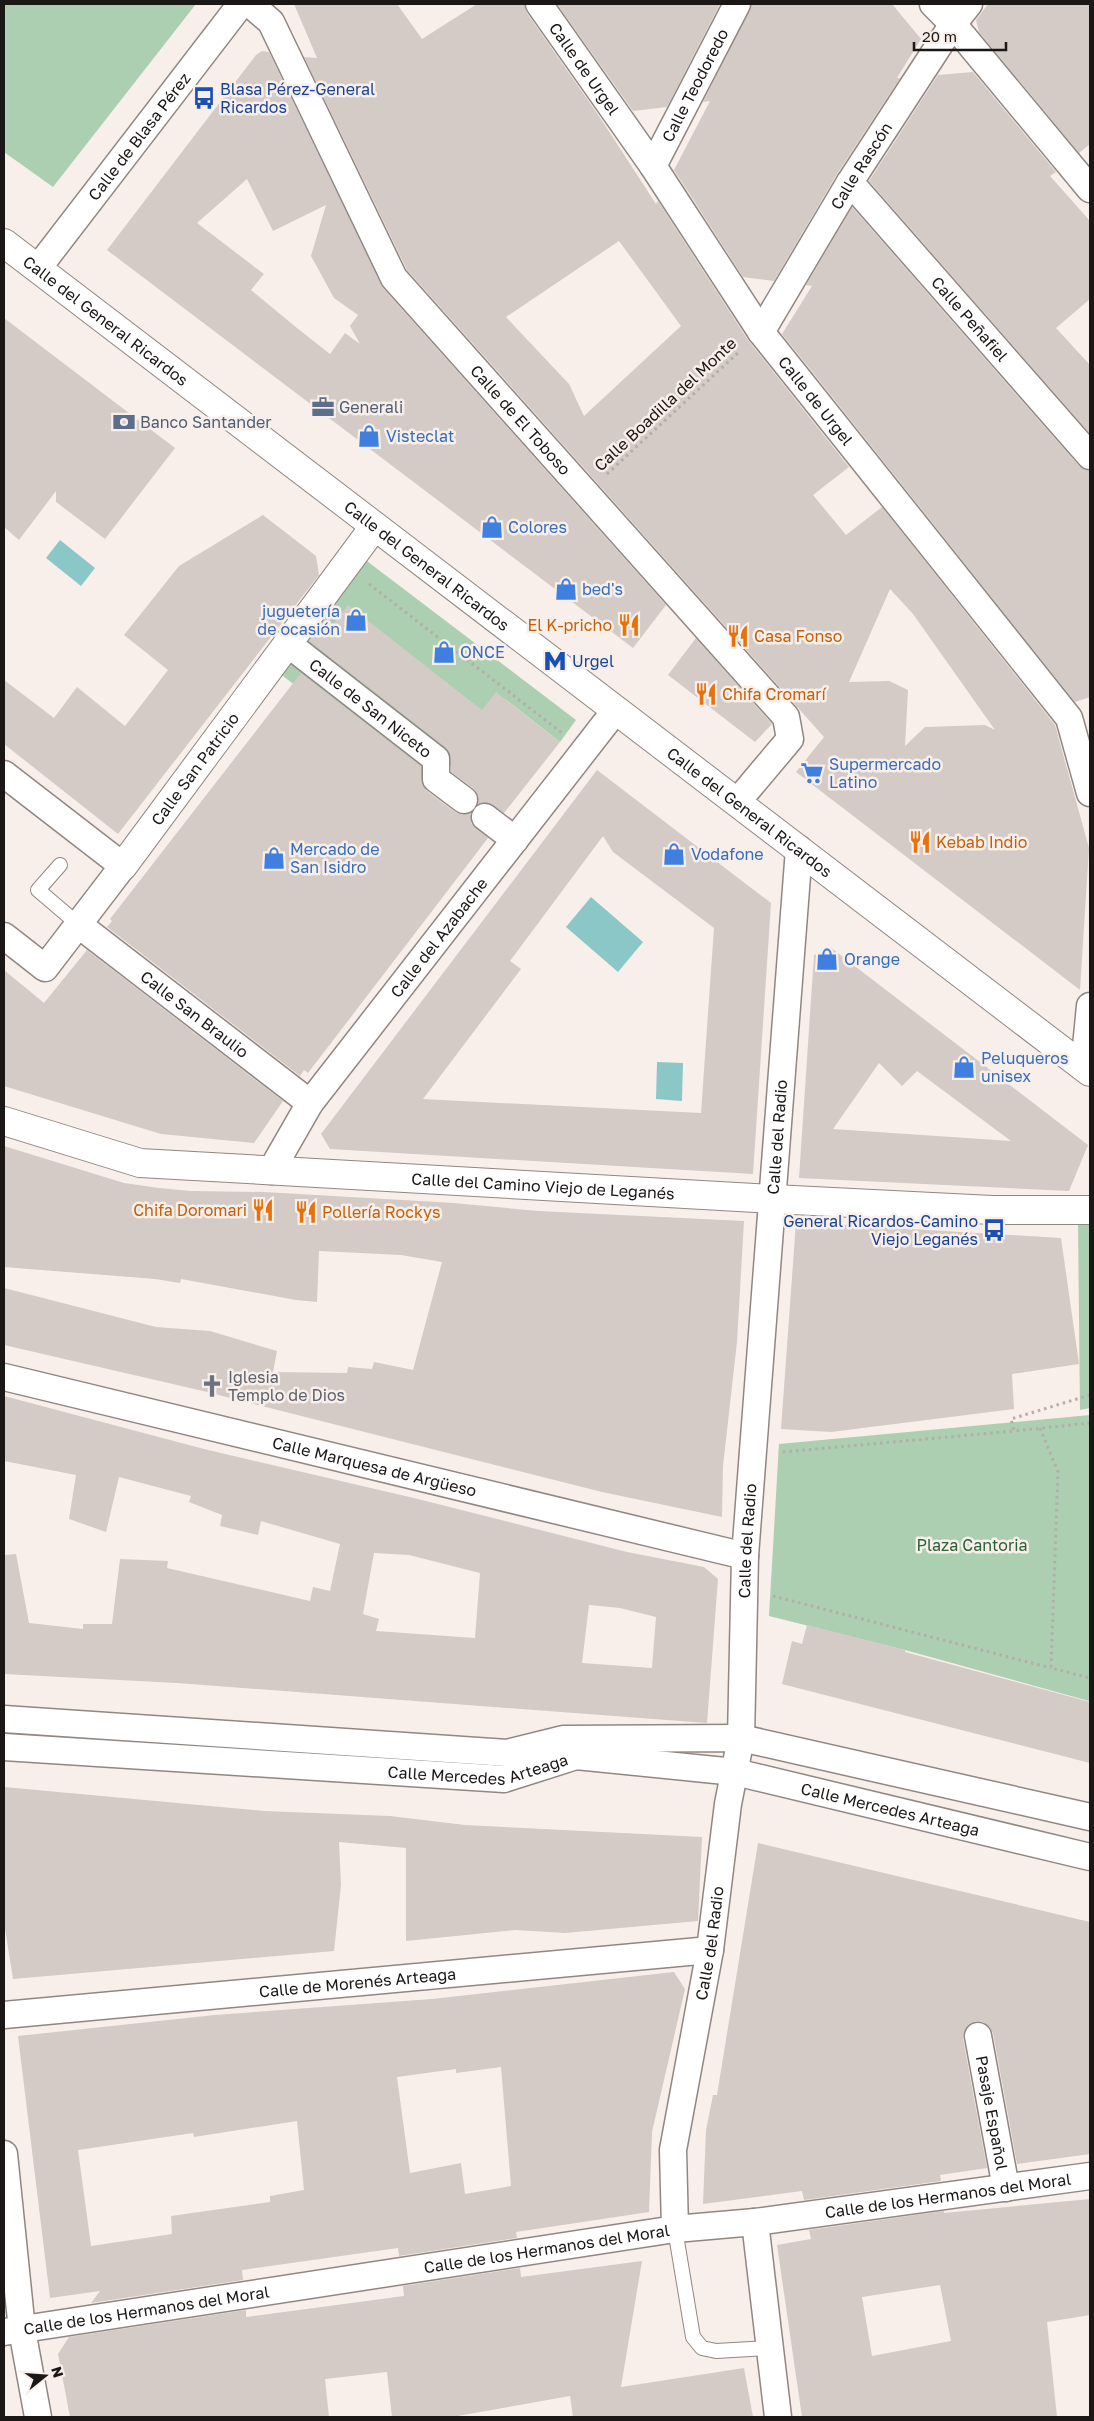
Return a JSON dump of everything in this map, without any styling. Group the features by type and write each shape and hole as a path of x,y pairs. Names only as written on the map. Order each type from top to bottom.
{"street":[{"name":"Calle de Blasa Pérez","path":"38,268 241,4"},
{"name":"Calle de El Toboso","path":"250,4 271,22 394,278 786,717 790,739 737,802"},
{"name":"Calle de Urgel","path":"539,4 653,166 761,332 1079,715 1090,792"},
{"name":"Calle Teodoredo","path":"653,166 737,4"},
{"path":"933,4 953,24 1087,180"},
{"name":"Calle Rascón","path":"761,332 850,182 953,24 969,4"},
{"name":"Calle Peñafiel","path":"850,182 1090,456"},
{"name":"Calle del General Ricardos","path":"4,242 1087,1069"},
{"name":"Calle San Patricio","path":"4,936 45,968 123,866 374,526"},
{"name":"Calle de San Niceto","path":"287,643 436,759 436,779 464,800"},
{"name":"Calle del Azabache","path":"271,1171 310,1103 616,711"},
{"path":"4,774 123,866"},
{"path":"485,817 515,840"},
{"name":"Calle del Radio","path":"674,2229 673,2150 710,1950 728,1804 741,1738 745,1556 799,849"},
{"name":"Calle San Braulio","path":"79,925 310,1103"},
{"path":"1087,1069 1090,1006"},
{"name":"Calle del Camino Viejo de Leganés","path":"4,1121 140,1163 992,1210 1090,1210"},
{"name":"Calle Marquesa de Argüeso","path":"4,1377 745,1556"},
{"name":"Calle Mercedes Arteaga","path":"4,1719 507,1753 563,1739 741,1738 1090,1817"},
{"name":"Calle Mercedes Arteaga","path":"4,1747 504,1779 576,1756 735,1772 1090,1857"},
{"name":"Calle de Morenés Arteaga","path":"4,2014 710,1950"},
{"name":"Pasaje Español","path":"978,2036 1006,2188"},
{"path":"4,2154 13,2331 38,2417"},
{"name":"Calle de los Hermanos del Moral","path":"13,2331 674,2229 755,2222 1090,2176"},
{"path":"755,2222 778,2417"}],"lane":[{"path":"60,865 38,890 79,925"},
{"path":"674,2229 693,2337 702,2348 716,2351 770,2348"}],"path":[{"name":"Calle Boadilla del Monte","path":"585,494 761,332"},
{"path":"366,582 569,738"},
{"path":"1014,1431 1011,1419 1090,1395"},
{"path":"753,1455 1090,1423"},
{"path":"1040,1428 1058,1472 1051,1668"},
{"path":"744,1588 1090,1678"}],"green space":[{"path":"4,4 196,4 53,187 4,152"},
{"path":"355,552 576,720 560,742 505,699 447,770 503,814 490,835 270,666"},
{"path":"1078,1220 1090,1221 1090,1408 1080,1410"},
{"name":"Plaza Cantoria","path":"1090,1415 1089,1701 905,1650 769,1616 779,1444"}],"water":[{"path":"60,540 95,568 81,586 46,558"},
{"path":"591,897 643,942 618,972 566,927"},
{"path":"657,1062 683,1063 682,1101 656,1099"}],"building":[{"path":"294,4 397,4 422,39 477,4 524,4 527,13 599,116 656,204 658,201 748,340 849,467 813,495 846,535 882,507 1055,725 1089,848 1080,990 796,772 824,737 407,270 304,57 317,58","holes":["619,241 681,326 584,416 569,384 506,317","890,589 913,614 995,730 985,725 925,727 905,746 908,690 889,681 849,682"]},
{"path":"557,4 720,4 667,107 633,111"},
{"path":"752,4 892,4 921,39 897,78 900,78 837,174 774,281 743,277 674,170 710,101 703,102"},
{"path":"988,4 1090,4 1090,144 1079,153 979,32 976,20"},
{"path":"262,51 269,52 383,288 666,605 633,648 107,250 256,55","holes":["247,179 273,231 326,205 311,256 334,298 358,315 350,326 360,344 345,333 330,354 251,290 264,274 197,223"]},
{"path":"973,72 1056,172 1050,176 1090,221 1090,299 1056,328 1090,365 1090,434 869,181 938,75"},
{"path":"852,207 1079,466 1090,471 1090,697 1075,702 782,334 812,286 806,285"},
{"path":"4,318 175,448 105,539 56,502 56,491 19,540 4,527"},
{"path":"263,515 316,556 319,575 118,834 4,744 4,680 54,718 77,687 125,726 168,670 124,635 179,566"},
{"path":"348,605 482,710 496,692 560,742 504,813 487,802 478,804 478,795 473,788 451,772 450,753 445,747 309,641 324,621 326,634"},
{"path":"696,638 772,724 755,742 668,675"},
{"name":"Mercado de San Isidro","path":"301,673 421,766 421,779 427,791 455,812 463,815 471,813 471,823 488,838 308,1073 304,1070 300,1076 107,927 112,921 110,919"},
{"path":"597,770 771,903 753,1174 330,1149 321,1134","holes":["603,836 613,852 714,928 701,1113 423,1099 521,969 510,961"]},
{"path":"830,947 1088,1145 1069,1191 799,1178 814,955","holes":["879,1063 902,1086 917,1071 1011,1141 833,1129"]},
{"path":"87,950 283,1101 254,1143 161,1134 4,1086 4,970 44,1003"},
{"path":"4,1146 124,1183 159,1188 191,1191 264,1192 454,1203 538,1211 744,1221 737,1342 723,1466 722,1517 602,1492 203,1391 4,1345 4,1288 156,1327 210,1331 277,1351 273,1372 347,1373 348,1367 372,1369 374,1362 413,1370 442,1262 401,1255 319,1251 317,1302 296,1300 181,1279 180,1283 155,1279 4,1267"},
{"path":"796,1222 1061,1238 1079,1364 1012,1374 1014,1409 831,1432 781,1429"},
{"path":"4,1396 204,1449 418,1499 627,1552 704,1567 718,1579 707,1723 177,1683 4,1674 4,1555 16,1554 29,1623 83,1629 83,1624 112,1624 120,1559 168,1561 167,1568 310,1601 313,1587 330,1591 340,1544 261,1521 258,1535 220,1526 222,1515 189,1502 191,1496 119,1477 106,1532 69,1519 76,1475 4,1461","holes":["374,1553 409,1555 480,1573 475,1638 376,1631 379,1619 363,1614","589,1605 620,1608 656,1617 652,1668 582,1663"]},
{"path":"807,1625 905,1650 905,1652 1090,1702 1090,1763 782,1684 792,1641 802,1644"},
{"path":"4,1787 264,1811 390,1816 465,1825 702,1837 698,1921 565,1933 515,1930 406,1941 406,1848 339,1842 341,1885 334,1951 13,1979 4,1922"},
{"path":"758,1843 1090,1922 1090,2154 1017,2164 993,2033 989,2026 983,2022 976,2021 968,2025 964,2031 963,2039 987,2168 940,2175 941,2181 804,2200 802,2191 703,2204 706,2130 713,2095 717,2095"},
{"path":"674,1972 685,1989 652,2132 649,2212 516,2232 517,2238 399,2256 398,2248 242,2270 243,2280 91,2303 100,2291 50,2298 18,2036 215,2015 432,1999","holes":["501,2067 511,2186 465,2194 461,2163 410,2173 397,2077 456,2069 456,2073","297,2121 304,2190 270,2196 270,2202 171,2216 172,2234 91,2246 78,2150 193,2133 194,2137"]},
{"path":"1090,2199 1090,2315 1047,2322 1057,2417 802,2417 777,2245 811,2239 809,2230 944,2211 944,2213","holes":["940,2285 951,2341 872,2356 862,2297"]},
{"path":"642,2261 621,2387 744,2368 753,2417 573,2417 570,2396 452,2417 392,2417 387,2372 325,2379 329,2417 70,2417 58,2354 69,2337 246,2310 246,2317 404,2296 403,2286 520,2268 521,2277"}],"place":[{"name":"Blasa Pérez-General Ricardos","path":"204,98"},
{"name":"Generali","path":"323,407"},
{"name":"Banco Santander","path":"124,422"},
{"name":"Visteclat","path":"369,436"},
{"name":"Colores","path":"492,527"},
{"name":"bed's","path":"566,589"},
{"name":"juguetería de ocasión","path":"356,620"},
{"name":"El K-pricho","path":"629,625"},
{"name":"Casa Fonso","path":"738,636"},
{"name":"ONCE","path":"444,652"},
{"name":"Urgel","path":"555,661"},
{"name":"Chifa Cromarí","path":"706,694"},
{"name":"Supermercado Latino","path":"812,773"},
{"name":"Kebab Indio","path":"920,842"},
{"name":"Vodafone","path":"674,854"},
{"name":"Mercado de San Isidro","path":"274,858"},
{"name":"Orange","path":"827,959"},
{"name":"Peluqueros unisex","path":"964,1067"},
{"name":"Chifa Doromari","path":"263,1210"},
{"name":"Pollería Rockys","path":"306,1212"},
{"name":"General Ricardos-Camino Viejo Leganés","path":"994,1230"},
{"name":"Iglesia Templo de Dios","path":"212,1386"}]}
